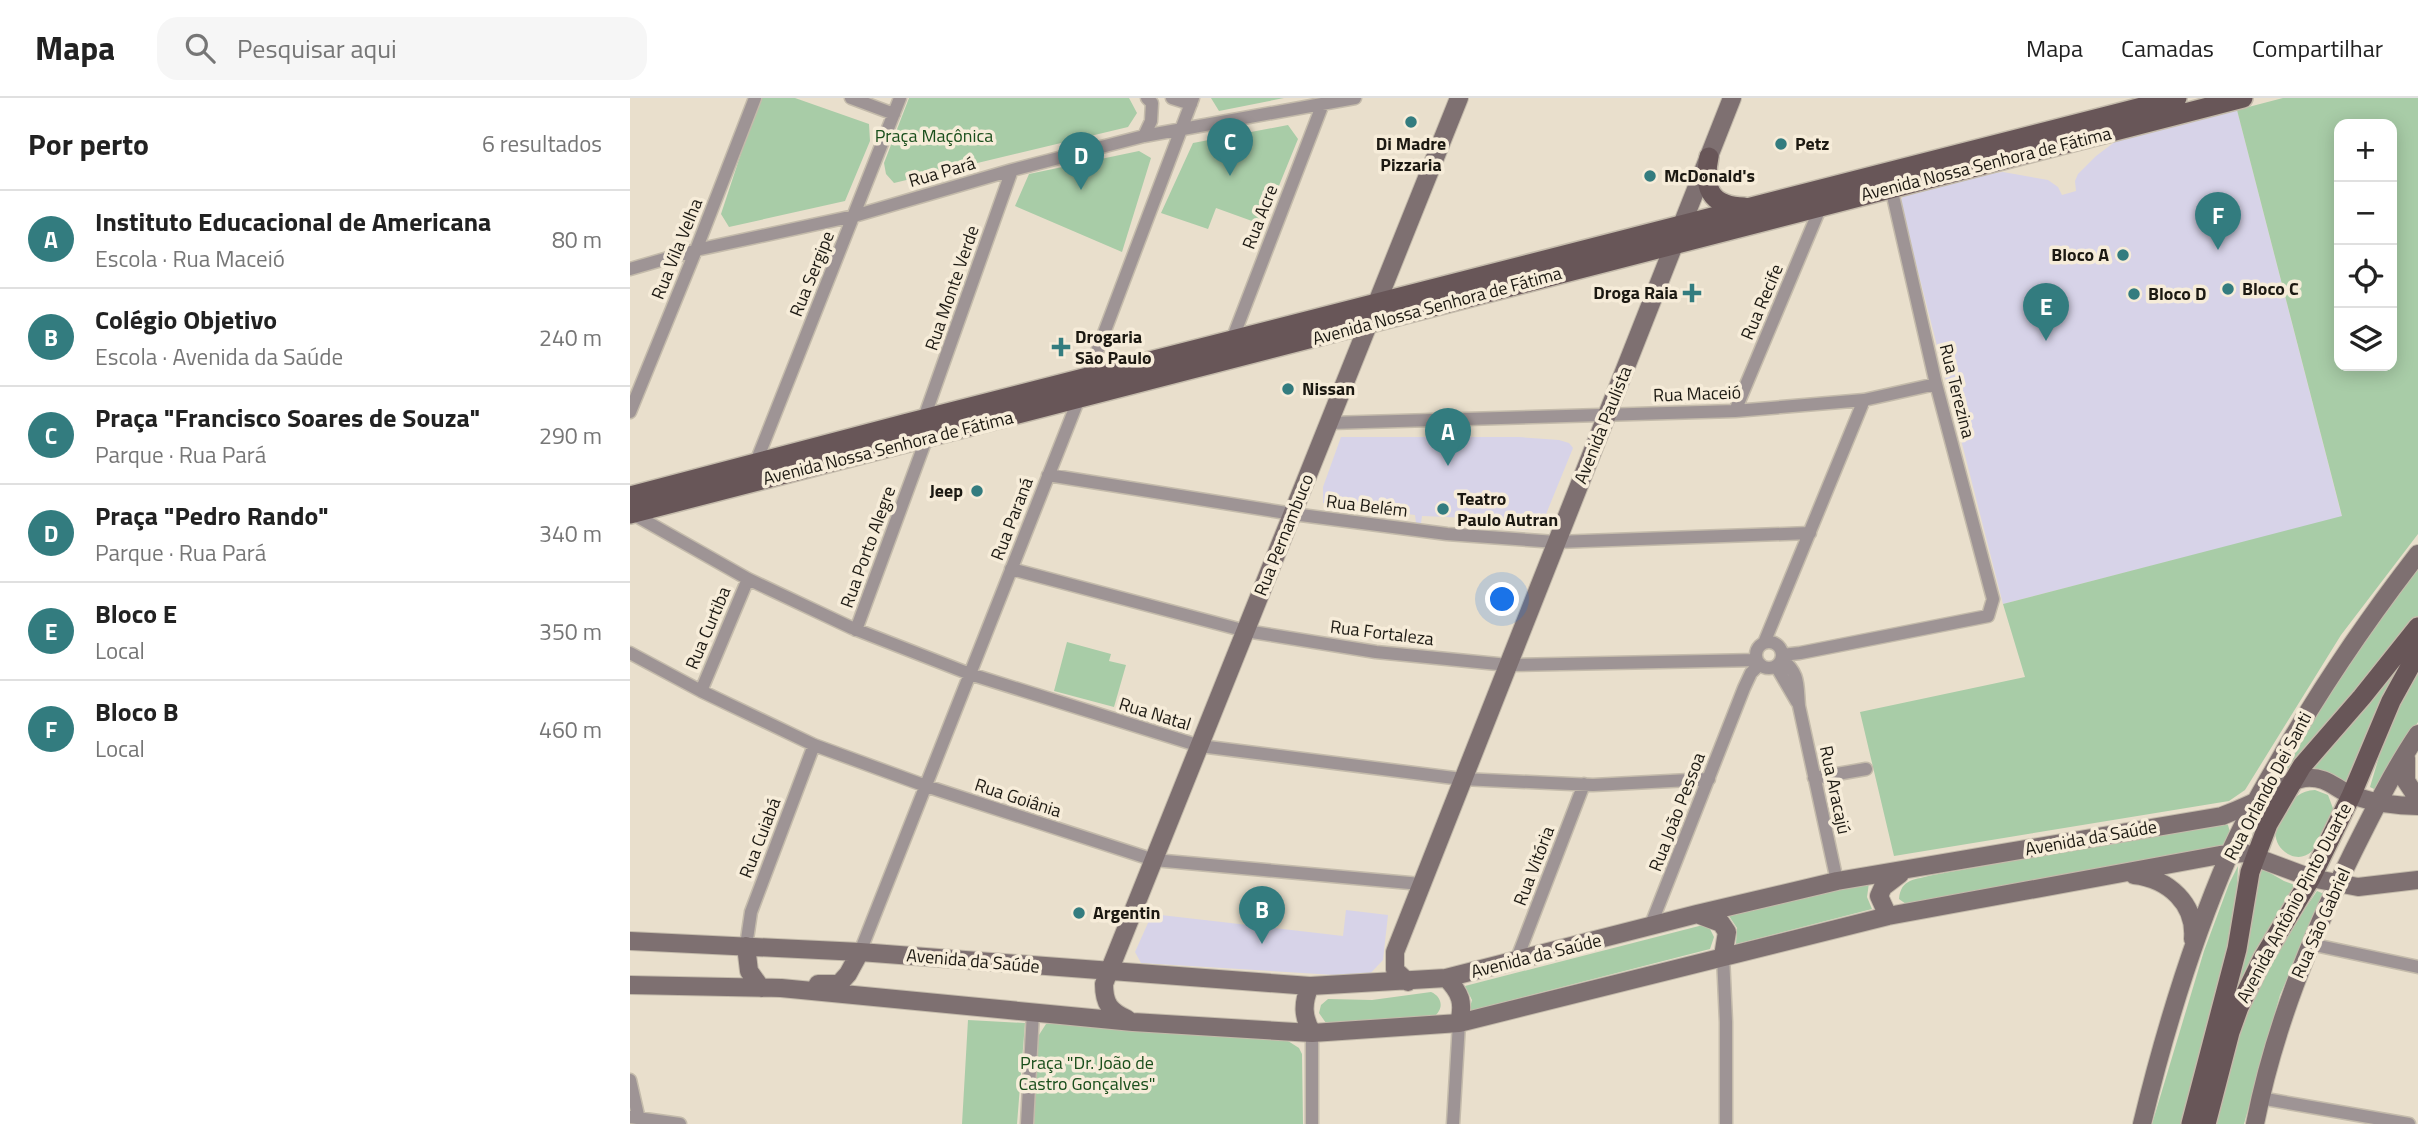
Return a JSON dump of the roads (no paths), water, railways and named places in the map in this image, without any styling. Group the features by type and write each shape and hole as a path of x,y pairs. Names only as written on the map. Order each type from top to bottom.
{"main road":[{"name":"Rua Pernambuco","path":"1133,1022 1115,1014 1105,1002 1104,985 1459,98"},
{"name":"Avenida Paulista","path":"1408,982 1395,970 1394,959 1421,884 1732,98"},
{"name":"Avenida Nossa Senhora de Fátima","path":"631,508 756,462 1077,400 1821,206 1889,181 2178,98"},
{"name":"Avenida Nossa Senhora de Fátima","path":"631,508 925,428 1087,377 1748,208 1889,181 2243,98"},
{"path":"1709,157 1705,180 1708,190 1714,197 1734,207 1748,208"},
{"name":"Rua Orlando Dei Santi","path":"2143,1124 2169,1025 2192,953 2229,854 2303,719 2354,641 2418,554"},
{"name":"Avenida Antônio Pinto Duarte","path":"2191,1124 2237,948 2246,887 2255,856 2273,814 2314,751 2418,627"},
{"name":"Avenida Antônio Pinto Duarte","path":"2206,1124 2239,1007 2263,958 2311,878 2351,796 2391,701 2418,652"},
{"name":"Rua São Gabriel","path":"2255,1124 2289,998 2310,944 2377,803 2418,734"},
{"path":"2408,750 2404,761 2404,776 2418,799"},
{"name":"Avenida da Saúde","path":"630,941 860,951 1310,986 1408,982 1446,978 1837,881 2222,816 2292,781 2319,778 2334,784 2351,796 2377,803 2418,806"},
{"path":"630,985 781,988 1133,1022 1312,1033 1459,1023 1888,916 2229,854 2244,853 2311,878 2358,887 2418,880"},
{"path":"1888,916 1879,896 1883,887 1910,869"},
{"path":"2120,874 2153,879 2168,886 2178,895 2191,915 2194,927 2192,953"},
{"path":"1697,914 1721,923 1727,932 1723,957"},
{"path":"746,946 749,971 761,988"},
{"path":"781,988 790,983 839,984 848,974 860,951"},
{"path":"1446,978 1461,996 1463,1007 1459,1023"},
{"path":"1310,986 1304,1010 1306,1023 1312,1033"}],"street":[{"name":"Rua Vila Velha","path":"630,412 755,98"},
{"path":"851,98 894,114"},
{"name":"Rua Sergipe","path":"756,462 900,98"},
{"path":"1144,136 1151,121 1152,103 1147,98"},
{"path":"1172,98 1192,101"},
{"name":"Rua Pará","path":"630,269 696,250 854,216 1012,170 1144,136 1350,99"},
{"name":"Rua Paraná","path":"860,951 1087,377 1192,101"},
{"name":"Rua Acre","path":"1231,340 1322,106"},
{"name":"Rua Monte Verde","path":"925,428 1012,170"},
{"name":"Rua Terezina","path":"1889,181 1936,384 1993,598 1989,616"},
{"name":"Rua Recife","path":"1735,411 1821,206"},
{"name":"Rua Maceió","path":"1330,423 1735,411 1864,400 1936,384"},
{"name":"Rua João Pessoa","path":"1650,927 1747,681 1771,656 1782,600 1864,400"},
{"name":"Rua Porto Alegre","path":"856,629 925,428"},
{"name":"Rua Belém","path":"1048,475 1293,514 1447,534 1556,542 1810,533"},
{"name":"Rua Natal","path":"631,508 748,579 856,629 970,674 1200,746 1462,779 1584,784 1709,779"},
{"name":"Rua Fortaleza","path":"1011,569 1246,631 1376,652 1508,665 1771,656 1800,653 1989,616"},
{"name":"Rua Curtiba","path":"701,691 748,579"},
{"name":"Rua Goiânia","path":"630,653 701,691 814,745 926,786 1154,860 1421,884"},
{"name":"Rua Aracajú","path":"1771,656 1795,672 1799,706 1837,881"},
{"name":"Rua Cuiabá","path":"746,946 751,912 814,745"},
{"path":"1814,778 1866,769"},
{"name":"Rua Vitória","path":"1516,961 1584,784"},
{"path":"2310,944 2418,967"},
{"path":"1723,957 1726,1124"},
{"path":"1027,1124 1033,1012"},
{"path":"1453,1124 1459,1023"},
{"path":"1312,1033 1312,1124"},
{"path":"630,1080 637,1119 680,1124"},
{"path":"2260,1098 2409,1124"}],"place":[{"name":"Di Madre Pizzaria","path":"1411,122"},
{"name":"Petz","path":"1781,144"},
{"name":"Praça \"Francisco Soares de Souza\"","path":"1230,176"},
{"name":"McDonald's","path":"1650,176"},
{"name":"Praça \"Pedro Rando\"","path":"1081,190"},
{"name":"Bloco B","path":"2218,250"},
{"name":"Bloco A","path":"2123,255"},
{"name":"Bloco C","path":"2228,289"},
{"name":"Droga Raia","path":"1692,293"},
{"name":"Bloco D","path":"2134,294"},
{"name":"Bloco E","path":"2046,341"},
{"name":"Drogaria São Paulo","path":"1061,347"},
{"name":"Nissan","path":"1288,389"},
{"name":"Instituto Educacional de Americana","path":"1448,466"},
{"name":"Jeep","path":"977,491"},
{"name":"Teatro Paulo Autran","path":"1443,509"},
{"name":"Argentin","path":"1079,913"},
{"name":"Colégio Objetivo","path":"1262,944"}],"park label":[{"name":"Praça Maçônica","path":"934,136"},
{"name":"Praça \"Dr. João de Castro Gonçalves\"","path":"1087,1073"}]}
